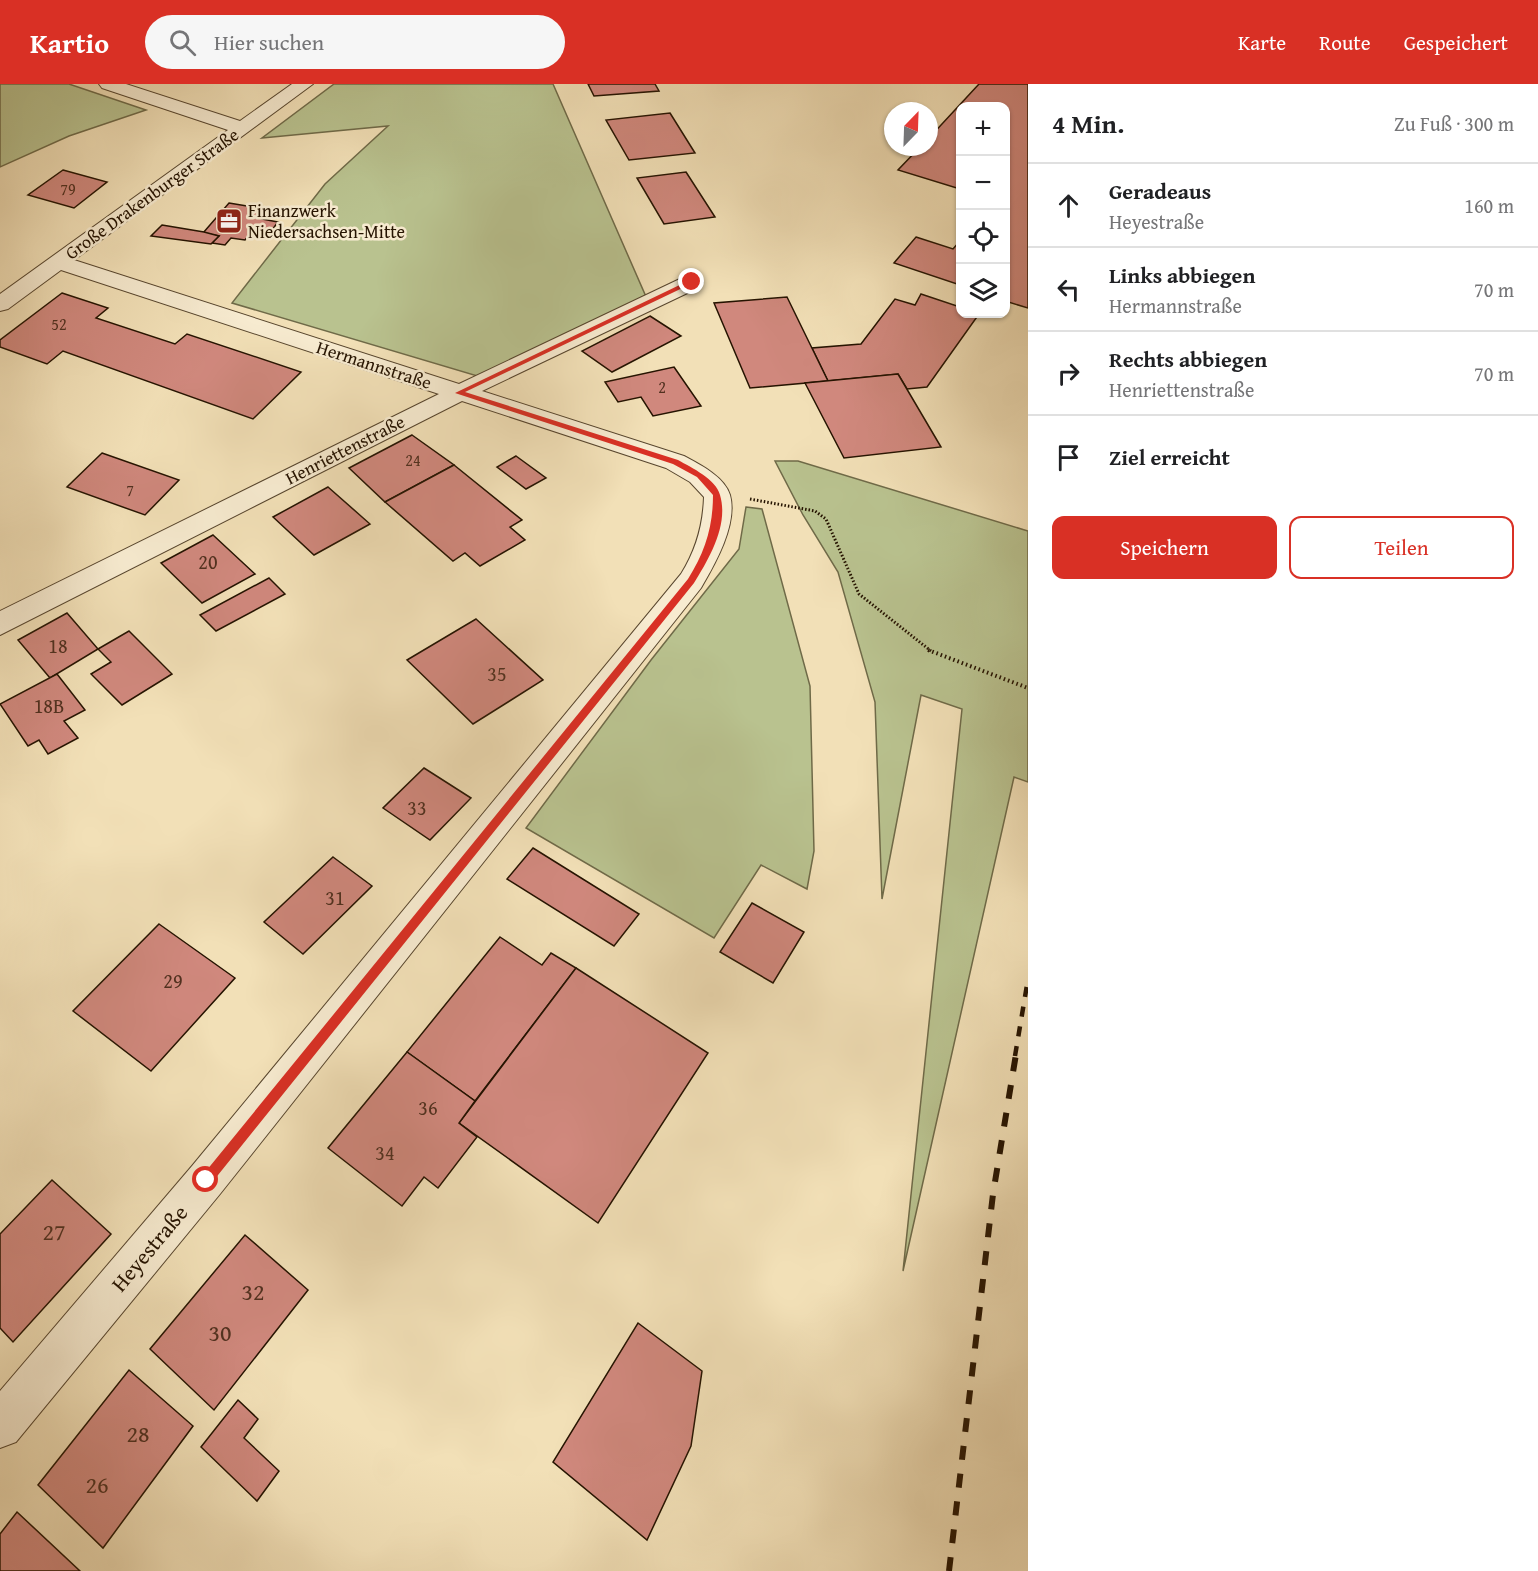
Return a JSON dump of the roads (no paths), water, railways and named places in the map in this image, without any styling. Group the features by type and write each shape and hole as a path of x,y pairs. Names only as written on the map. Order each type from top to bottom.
{"street":[{"path":"108,84 242,128"},
{"name":"Große Drakenburger Straße","path":"0,304 304,84"},
{"name":"Hermannstraße","path":"58,262 675,462 699,476 717,495"},
{"name":"Henriettenstraße","path":"0,624 459,393 692,282"},
{"name":"Heyestraße","path":"0,1426 214,1171 691,581 705,559 717,522 717,495"}],"railway":[{"path":"1015,1056 1028,979"},
{"path":"949,1571 993,1194 1016,1054"}],"place":[{"name":"Finanzwerk Niedersachsen-Mitte","path":"229,221"}]}
